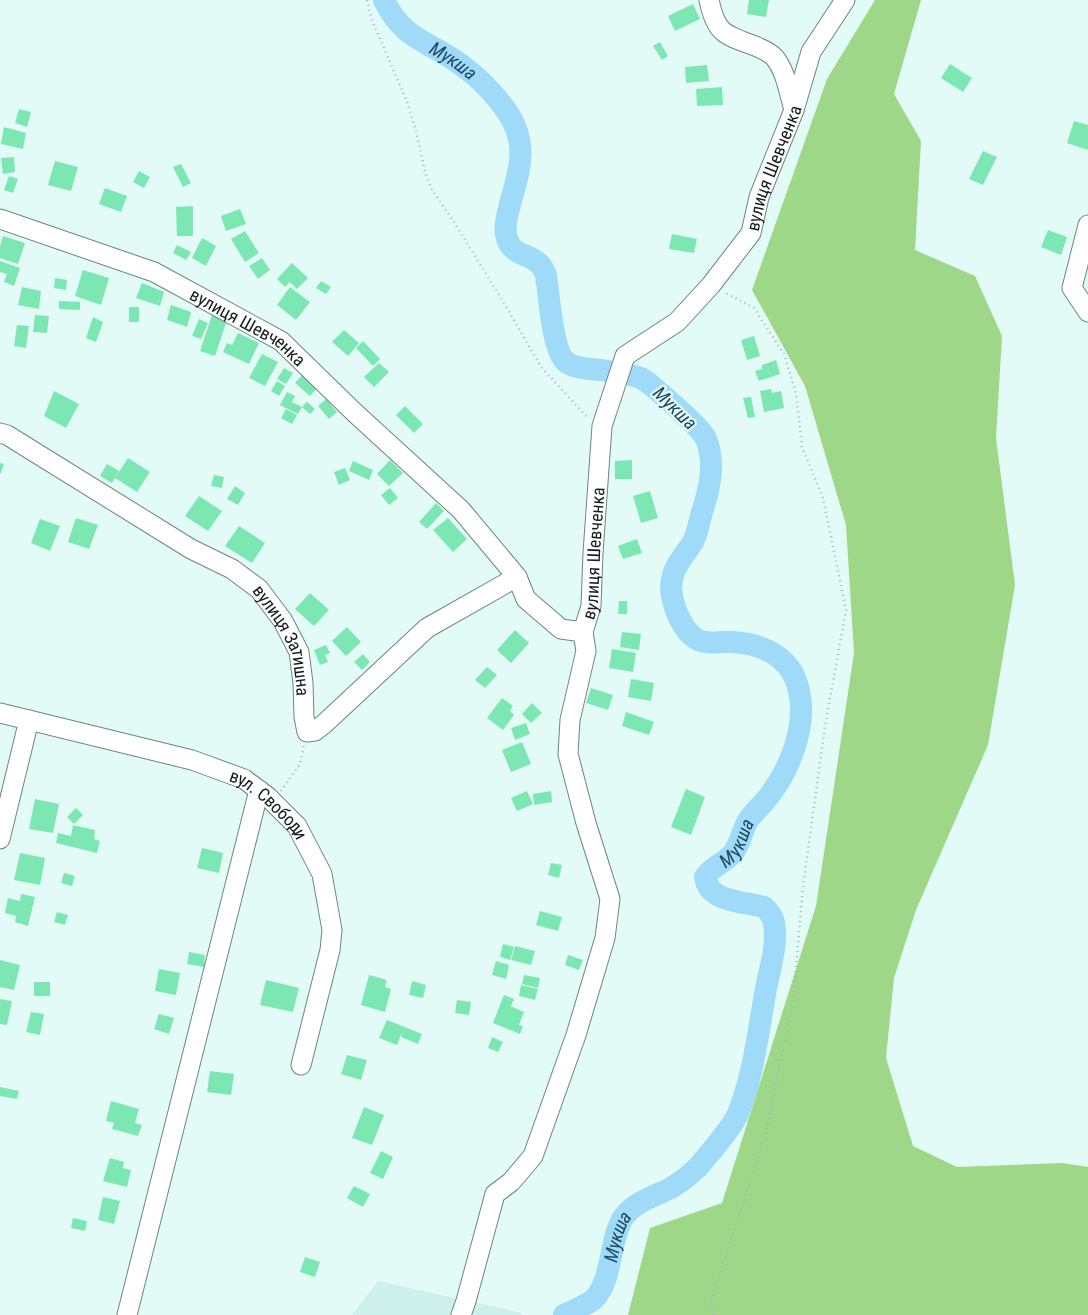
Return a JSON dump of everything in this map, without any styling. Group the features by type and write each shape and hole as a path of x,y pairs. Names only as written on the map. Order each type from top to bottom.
{"street":[{"path":"709,0 716,22 723,32 728,36 766,51 776,59 782,71 794,110"},
{"name":"вулиця Шевченка","path":"0,219 154,272 281,341 355,413 461,510 517,577 526,599 561,629 583,632 591,606 592,553 602,426 625,356 678,322 711,286 751,233 759,198 794,110 811,52 845,0"},
{"path":"1088,225 1072,288 1088,312"},
{"name":"вулиця Затишна","path":"0,433 7,435 39,454 191,549 232,569 259,589 283,621 299,652 307,732"},
{"path":"307,732 315,731 324,724 427,628 517,577"},
{"path":"461,1315 495,1194 510,1182 533,1156 576,1035 605,938 610,898 586,823 568,754 570,720 586,651 583,632"},
{"name":"вул. Свободи","path":"0,713 192,760 244,779 266,796 297,826 322,874 332,930 330,950 301,1065"},
{"path":"0,839 29,720"},
{"path":"127,1315 266,796"}],"path":[{"path":"367,0 372,20 407,102 425,172 432,190 474,254 541,367 588,418 602,426"},
{"path":"711,286 754,308 784,354 796,393 802,447 823,498 846,610 824,726 803,887 793,1002 766,1132 711,1302 714,1315"},
{"path":"266,796 300,764 307,732"}],"shaded area":[{"path":"378,1281 522,1313 522,1315 352,1315"}],"green space":[{"path":"875,0 921,0 894,94 921,141 915,250 975,276 1002,336 996,438 1015,585 988,745 916,910 894,978 886,1058 913,1146 957,1167 1062,1163 1088,1167 1088,1315 628,1315 650,1228 722,1203 816,906 854,653 846,525 805,386 752,290 827,79"}],"building":[{"path":"749,0 769,0 766,17 747,14"},
{"path":"693,4 700,19 675,31 668,16"},
{"path":"660,42 668,56 662,60 653,46"},
{"path":"950,64 972,78 963,92 941,78"},
{"path":"707,65 709,81 686,83 685,67"},
{"path":"722,87 723,105 697,106 696,89"},
{"path":"19,109 31,112 27,127 15,123"},
{"path":"1074,121 1088,125 1088,150 1067,143"},
{"path":"4,127 26,133 23,149 1,144"},
{"path":"983,151 997,157 983,185 969,179"},
{"path":"14,157 15,172 3,174 1,158"},
{"path":"55,161 78,167 71,191 48,185"},
{"path":"181,164 191,183 183,187 173,167"},
{"path":"139,171 150,177 144,188 133,182"},
{"path":"9,176 18,179 13,193 4,190"},
{"path":"105,188 127,196 121,212 99,204"},
{"path":"193,206 193,236 177,236 176,207"},
{"path":"240,209 246,224 226,231 221,216"},
{"path":"1048,230 1067,237 1061,255 1041,247"},
{"path":"245,231 259,253 245,262 231,239"},
{"path":"672,234 697,239 694,253 669,249"},
{"path":"3,236 25,243 18,264 0,258 0,246"},
{"path":"202,238 216,246 206,266 192,258"},
{"path":"177,245 191,252 186,260 173,253"},
{"path":"262,258 270,270 258,279 249,266"},
{"path":"0,261 20,268 14,286 4,282 7,274 0,272"},
{"path":"292,263 308,278 297,289 290,282 285,287 277,279"},
{"path":"83,270 109,278 101,305 75,296"},
{"path":"55,278 67,280 66,290 54,288"},
{"path":"321,281 331,287 326,294 316,288"},
{"path":"142,283 164,292 160,306 136,298"},
{"path":"22,287 41,291 39,309 18,305"},
{"path":"290,287 310,302 296,320 277,305"},
{"path":"59,301 80,302 80,310 59,309"},
{"path":"171,305 191,312 187,327 167,320"},
{"path":"129,307 139,307 139,322 129,322"},
{"path":"35,315 49,316 47,333 33,332"},
{"path":"212,315 227,320 215,356 200,351"},
{"path":"93,317 103,322 96,342 86,338"},
{"path":"199,319 208,323 201,339 192,336"},
{"path":"17,325 29,326 26,348 14,346"},
{"path":"344,330 359,343 348,356 332,342"},
{"path":"238,333 259,343 249,364 223,352 227,343 232,345"},
{"path":"754,336 760,356 747,360 741,340"},
{"path":"363,341 380,359 373,366 356,348"},
{"path":"262,354 278,362 265,386 249,378"},
{"path":"776,360 780,374 759,381 755,371 762,369 762,365"},
{"path":"379,363 389,372 374,387 364,377"},
{"path":"284,368 293,373 286,384 277,379"},
{"path":"304,373 319,386 310,396 295,383"},
{"path":"277,381 285,386 279,396 271,391"},
{"path":"771,389 772,393 781,391 784,408 764,412 760,391"},
{"path":"54,391 79,404 66,428 44,416"},
{"path":"287,392 295,396 292,402 302,407 298,414 280,405"},
{"path":"751,397 755,417 748,418 743,398"},
{"path":"326,399 337,412 329,419 318,406"},
{"path":"307,402 315,409 310,414 302,407"},
{"path":"405,406 423,424 414,433 396,415"},
{"path":"286,409 297,415 292,424 281,418"},
{"path":"128,458 150,472 137,492 115,478"},
{"path":"390,460 403,473 389,486 377,474"},
{"path":"632,460 632,479 615,479 615,461"},
{"path":"353,461 373,470 369,480 349,471"},
{"path":"0,463 4,464 0,475"},
{"path":"107,464 119,471 112,483 100,476"},
{"path":"345,468 350,480 339,485 334,472"},
{"path":"214,475 224,477 222,488 211,486"},
{"path":"235,486 245,493 238,505 227,499"},
{"path":"390,488 398,498 389,505 381,495"},
{"path":"650,491 658,518 641,523 633,496"},
{"path":"199,496 222,511 208,531 185,516"},
{"path":"436,503 444,511 427,529 419,522"},
{"path":"76,518 98,525 89,549 68,542"},
{"path":"448,518 467,539 453,552 433,530"},
{"path":"40,519 60,526 50,551 31,543"},
{"path":"239,526 265,543 252,563 225,546"},
{"path":"637,539 642,553 623,559 618,546"},
{"path":"310,593 329,610 314,626 295,609"},
{"path":"619,601 627,601 627,614 618,614"},
{"path":"347,627 361,642 346,656 332,641"},
{"path":"515,630 529,643 511,663 497,650"},
{"path":"622,632 641,634 639,650 620,647"},
{"path":"326,645 330,653 325,655 328,662 320,665 314,650"},
{"path":"612,649 636,653 633,672 609,668"},
{"path":"363,654 370,662 362,670 354,662"},
{"path":"487,667 497,675 485,688 475,680"},
{"path":"631,679 654,683 651,701 628,697"},
{"path":"591,688 613,695 608,710 586,703"},
{"path":"502,698 513,706 510,711 514,715 503,730 487,718"},
{"path":"532,703 542,713 531,723 522,714"},
{"path":"626,712 654,722 649,735 622,726"},
{"path":"526,723 530,734 515,740 511,728"},
{"path":"522,742 531,764 511,772 502,750"},
{"path":"686,789 705,797 691,835 671,827"},
{"path":"527,791 533,804 517,811 511,798"},
{"path":"551,791 552,802 534,805 533,794"},
{"path":"35,799 59,804 53,833 29,829"},
{"path":"76,808 83,815 74,824 67,817"},
{"path":"73,825 95,830 94,839 100,841 97,853 56,843 58,833 71,836"},
{"path":"202,848 223,853 219,873 197,868"},
{"path":"20,853 45,858 40,885 14,880"},
{"path":"551,863 562,865 559,878 548,875"},
{"path":"64,873 75,876 72,886 61,883"},
{"path":"21,894 35,897 28,926 15,922 16,916 5,913 8,898 20,901"},
{"path":"540,911 562,917 558,931 536,925"},
{"path":"57,912 68,915 65,925 54,922"},
{"path":"503,944 514,947 510,960 500,957"},
{"path":"515,946 535,951 531,965 511,960"},
{"path":"189,952 205,955 204,967 187,964"},
{"path":"568,955 583,960 579,970 565,965"},
{"path":"0,960 20,965 14,990 0,987"},
{"path":"496,961 509,965 506,979 492,975"},
{"path":"159,969 180,973 176,995 155,991"},
{"path":"369,975 387,980 385,987 391,989 385,1012 361,1005"},
{"path":"524,975 540,978 538,988 522,984"},
{"path":"266,980 299,988 293,1012 260,1005"},
{"path":"412,981 426,985 423,998 409,995"},
{"path":"34,982 50,982 50,996 34,996"},
{"path":"521,985 538,989 535,1000 519,996"},
{"path":"504,995 514,999 511,1006 508,1005 524,1012 519,1025 523,1026 520,1034 493,1023"},
{"path":"0,999 12,1001 7,1025 0,1024"},
{"path":"457,1000 471,1002 469,1015 455,1013"},
{"path":"31,1012 44,1014 40,1035 26,1032"},
{"path":"159,1014 174,1018 169,1034 154,1029"},
{"path":"387,1020 422,1034 418,1044 401,1037 402,1032 397,1045 379,1038"},
{"path":"492,1037 503,1042 498,1052 488,1048"},
{"path":"347,1055 367,1060 361,1080 341,1074"},
{"path":"210,1071 234,1074 231,1095 207,1092"},
{"path":"0,1087 19,1091 17,1099 0,1096"},
{"path":"111,1101 139,1109 135,1123 142,1125 138,1136 112,1129 114,1123 106,1121"},
{"path":"364,1107 384,1115 372,1145 352,1138"},
{"path":"381,1151 393,1157 383,1179 370,1173"},
{"path":"110,1158 124,1162 123,1168 131,1170 127,1187 103,1181"},
{"path":"354,1186 370,1194 363,1207 347,1198"},
{"path":"103,1197 120,1201 114,1224 98,1220"},
{"path":"73,1218 87,1221 85,1231 71,1228"},
{"path":"305,1257 320,1262 315,1277 300,1272"}],"waterway":[{"name":"Мукша","path":"384,0 400,25 419,40 452,58 470,71 487,87 506,110 518,134 520,145 519,168 506,223 506,234 509,243 513,249 537,262 546,275 554,334 561,356 570,365 608,371"},
{"name":"Мукша","path":"564,1315 591,1301 600,1291 608,1271 615,1237 623,1218 628,1212 645,1200 671,1188 692,1173 730,1128 743,1101 754,1056 774,950 774,923 772,916 764,907 729,899 713,892 708,886 705,877 733,853 749,819 777,785 790,760 799,732 801,718 799,691 790,669 783,661 765,649 744,643 698,640 688,632 681,621 672,596 672,581 682,557 697,533 706,501 711,465 709,447 702,433 680,411 650,384 641,378 631,375"}]}
